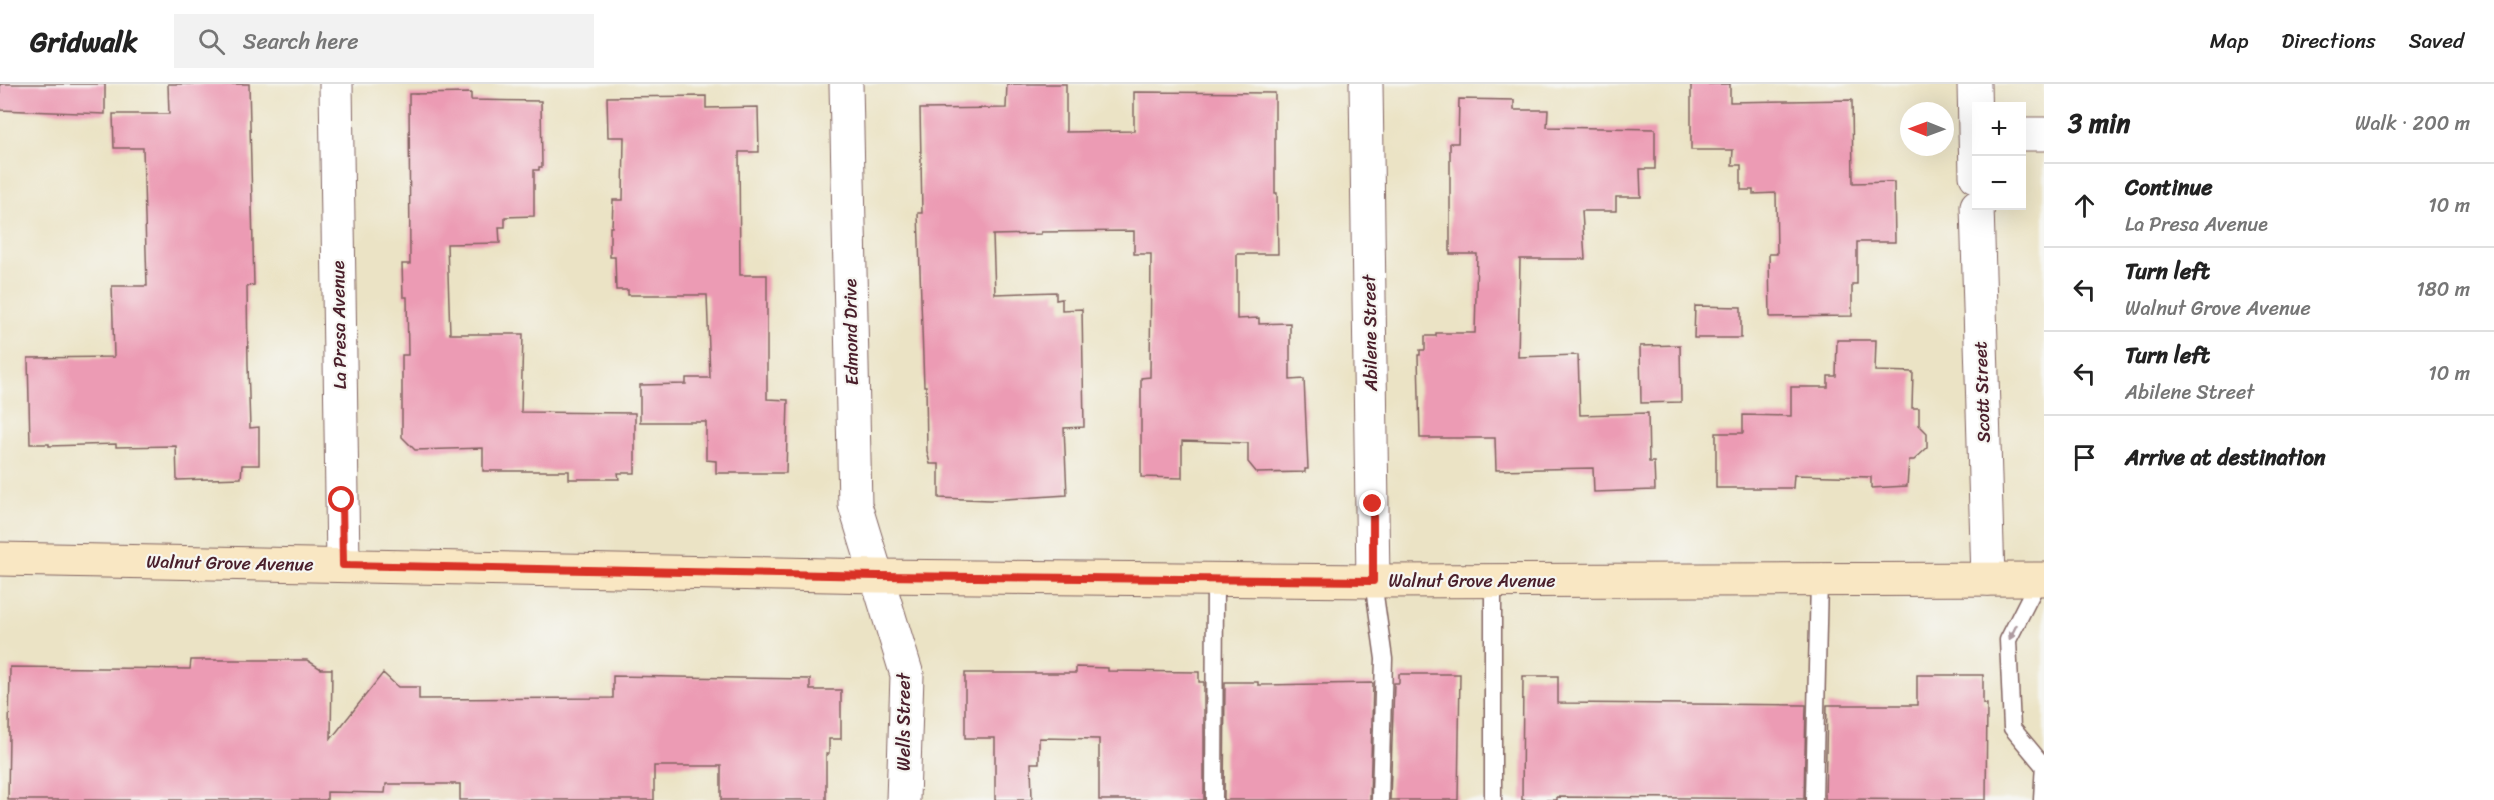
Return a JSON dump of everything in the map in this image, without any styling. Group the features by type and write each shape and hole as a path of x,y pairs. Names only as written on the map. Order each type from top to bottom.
{"main road":[{"name":"Walnut Grove Avenue","path":"0,559 878,576 1373,581 1988,579 2042,583"}],"street":[{"name":"La Presa Avenue","path":"336,84 343,565"},
{"name":"Edmond Drive","path":"846,84 855,505 878,576"},
{"name":"Abilene Street","path":"1366,84 1373,581"},
{"path":"1974,84 1975,102"},
{"path":"2026,134 2044,134"},
{"name":"Scott Street","path":"1977,210 1988,579"},
{"name":"Wells Street","path":"878,576 907,675 903,800"}],"lane":[{"path":"1214,800 1215,579"},
{"path":"1493,580 1493,800"},
{"path":"1814,800 1819,580"},
{"path":"1373,581 1384,659 1380,800"},
{"path":"2042,583 2008,640 2012,728 2043,763 2042,800"}],"building":[{"path":"0,84 105,84 105,114 0,110"},
{"path":"168,84 249,84 254,285 247,286 248,365 250,428 259,427 259,465 242,465 241,478 177,480 176,446 116,447 116,444 49,446 49,444 30,444 28,358 114,357 112,286 147,286 143,148 114,148 113,114 169,114"},
{"path":"1007,84 1066,84 1066,132 1134,131 1134,92 1275,93 1275,193 1277,193 1278,254 1237,254 1237,319 1259,318 1259,324 1290,323 1290,380 1304,379 1308,469 1305,469 1305,472 1257,473 1248,462 1248,443 1182,441 1182,478 1141,477 1141,378 1150,377 1151,254 1134,254 1134,231 993,235 995,294 1056,292 1056,300 1062,299 1062,310 1082,309 1084,427 1064,428 1067,495 990,500 939,498 939,464 930,464 927,451 918,213 922,213 920,109 1006,108"},
{"path":"1691,84 1730,84 1730,102 1852,100 1853,183 1894,182 1895,242 1857,242 1857,284 1852,284 1852,316 1770,317 1769,254 1777,254 1776,193 1753,194 1753,190 1741,190 1741,165 1732,165 1733,150 1691,150"},
{"path":"471,93 471,100 541,101 542,167 534,170 534,216 505,217 505,227 499,227 500,243 447,244 450,334 523,334 521,412 635,413 635,473 618,473 619,479 569,479 569,471 483,471 483,448 415,450 402,437 402,355 408,355 407,297 403,297 402,264 410,264 409,94"},
{"path":"706,96 706,108 758,107 759,152 739,152 740,275 767,275 767,399 788,400 786,473 716,473 716,461 706,460 706,422 640,422 640,385 686,384 686,378 710,378 707,295 628,295 628,290 616,290 615,257 610,257 610,227 612,227 613,200 623,200 624,137 608,137 607,97"},
{"path":"1459,99 1514,100 1514,110 1548,110 1547,127 1655,129 1655,169 1640,169 1641,197 1616,197 1616,211 1582,211 1585,259 1520,259 1518,357 1578,355 1580,415 1648,413 1649,462 1654,462 1655,490 1594,492 1593,468 1496,470 1495,438 1420,438 1418,355 1420,355 1420,350 1425,350 1425,336 1436,336 1436,333 1475,333 1477,254 1450,254 1450,143 1458,143"},
{"path":"1695,306 1741,307 1741,338 1694,338"},
{"path":"1837,340 1876,340 1875,371 1913,372 1912,408 1919,408 1919,425 1927,433 1927,448 1914,460 1909,460 1907,486 1871,488 1871,477 1794,475 1793,488 1716,488 1716,433 1743,433 1743,415 1791,416 1791,387 1828,387 1828,376 1836,376"},
{"path":"1680,345 1681,402 1641,403 1640,346"},
{"path":"191,660 307,660 321,669 332,669 331,739 383,673 398,687 419,687 419,699 613,698 613,676 810,679 810,690 841,690 841,739 829,739 829,754 826,754 826,800 721,800 721,766 654,766 654,800 460,800 460,784 386,784 385,793 327,792 327,800 8,800 10,667 190,669"},
{"path":"1076,667 1108,668 1108,671 1199,672 1199,682 1204,682 1204,800 1099,800 1099,739 1039,738 1039,763 1031,763 1032,800 995,800 995,738 965,738 965,673 1076,673"},
{"path":"1399,674 1460,674 1458,800 1390,800 1394,683 1399,683"},
{"path":"1917,675 1983,675 1983,704 1987,704 1986,800 1825,799 1827,705 1917,705"},
{"path":"1523,676 1558,676 1558,703 1806,705 1804,799 1557,797 1557,800 1522,800"},
{"path":"1225,682 1258,682 1258,685 1373,683 1370,800 1224,800"}],"route":[{"path":"342,500 343,565 878,576 1373,581 1373,504"}]}
